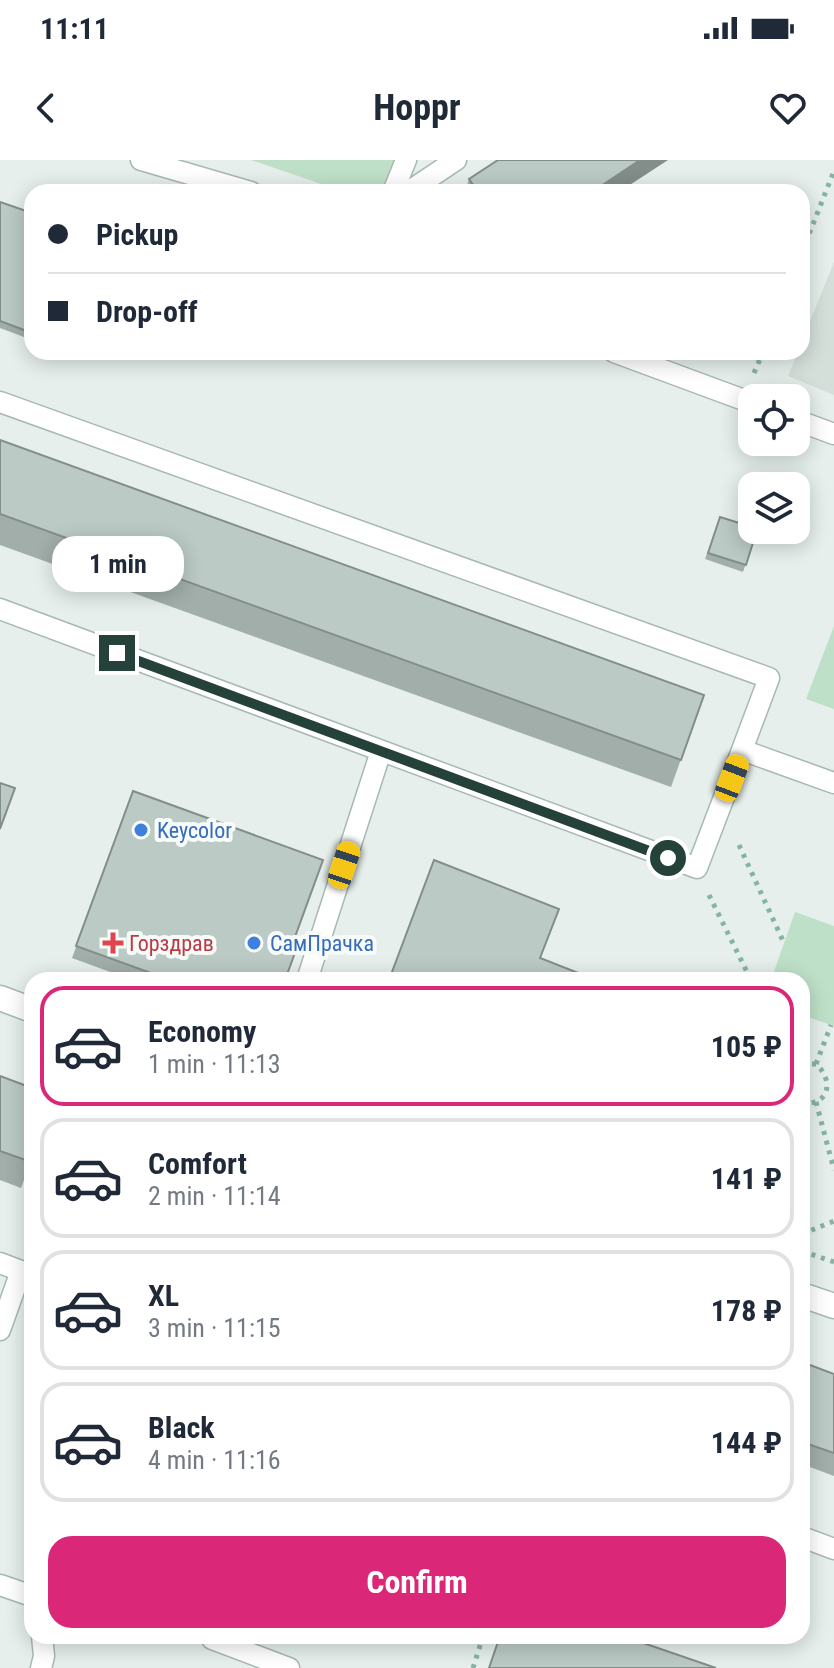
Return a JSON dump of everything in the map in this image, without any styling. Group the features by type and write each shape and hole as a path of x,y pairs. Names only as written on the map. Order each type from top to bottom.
{"street":[{"path":"0,998 24,1007"},
{"path":"810,1298 834,1306"}],"lane":[{"path":"141,160 224,184"},
{"path":"396,184 406,160"},
{"path":"420,184 456,160"},
{"path":"636,360 738,398"},
{"path":"0,402 769,678 697,868 0,609"},
{"path":"810,425 834,434"},
{"path":"742,750 834,783"},
{"path":"310,972 381,751"},
{"path":"0,1263 21,1271 0,1330"},
{"path":"810,1540 834,1549"},
{"path":"0,1585 24,1593"},
{"path":"41,1668 43,1644"},
{"path":"225,1644 289,1668"}],"path":[{"path":"810,232 834,171"},
{"path":"721,805 784,943"},
{"path":"697,868 747,972"},
{"path":"816,1064 831,1025"},
{"path":"810,1064 816,1064 827,1075 829,1084 823,1098 810,1102"},
{"path":"816,1102 834,1170"},
{"path":"810,1231 834,1221"},
{"path":"810,1254 834,1262"},
{"path":"473,1668 480,1644"}],"shaded area":[{"path":"834,262 834,395 788,376 795,360 810,360 810,321"}],"green space":[{"path":"251,160 406,160 396,184 322,184"},
{"path":"834,626 834,709 806,699"},
{"path":"795,912 834,926 834,1026 810,1018 810,972 774,972"}],"building":[{"path":"498,160 640,160 604,184 472,184 469,179"},
{"path":"0,202 24,210 24,330 0,321"},
{"path":"0,440 704,695 681,760 0,514"},
{"path":"720,517 738,523 738,544 753,544 746,565 708,553"},
{"path":"0,783 15,788 0,829"},
{"path":"133,791 323,860 295,937 300,939 288,972 148,972 76,946"},
{"path":"434,860 559,909 540,958 576,972 392,972"},
{"path":"0,1076 24,1085 24,1160 0,1151"},
{"path":"810,1365 834,1374 834,1453 810,1445"},
{"path":"497,1644 646,1644 716,1668 489,1668"}],"place":[{"name":"Keycolor","path":"141,830"},
{"name":"Горздрав","path":"113,943"},
{"name":"СамПрачка","path":"254,943"}],"route":[{"path":"117,653 668,858"}]}
